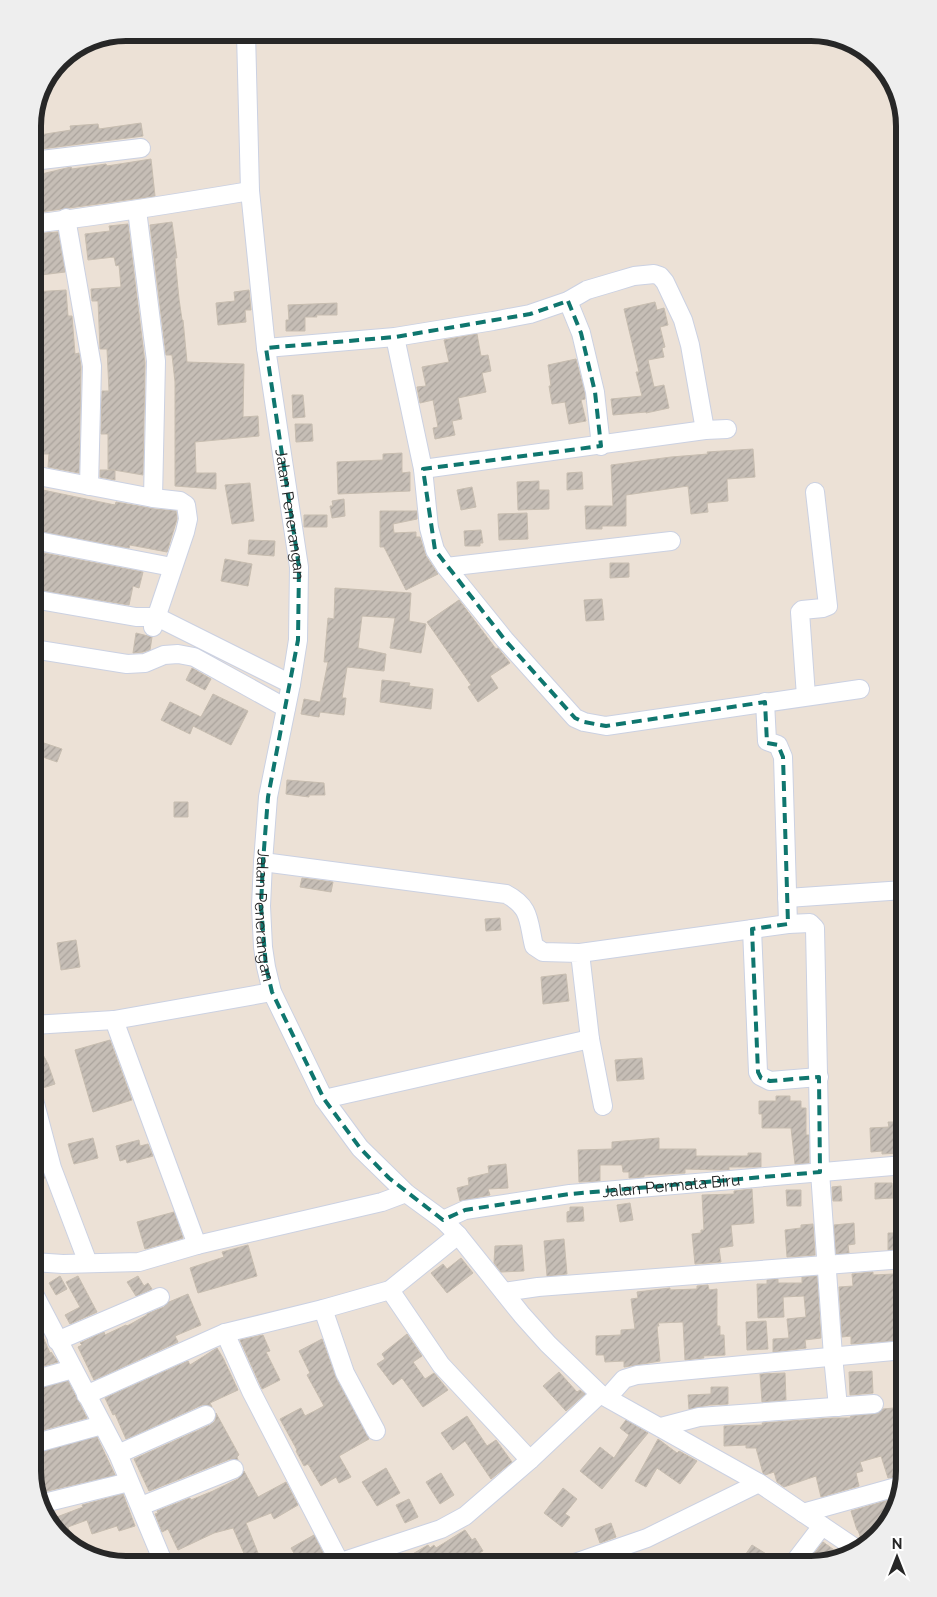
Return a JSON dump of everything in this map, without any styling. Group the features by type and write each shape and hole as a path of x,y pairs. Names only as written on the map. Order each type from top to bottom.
{"street":[{"name":"Jalan Penerangan","path":"246,41 250,191 266,348 299,567 298,640 268,797 263,862 261,906 263,946 272,992 324,1099 360,1148 406,1193 443,1220 458,1234 548,1344 604,1395 759,1483 851,1545"},
{"path":"41,160 141,148"},
{"path":"41,223 137,210 250,191"},
{"path":"137,210 156,361 153,498"},
{"path":"66,218 92,366 89,486"},
{"path":"266,348 395,337 530,314 568,301 587,290 620,280 647,275 660,276 665,282 683,320 690,345 705,430"},
{"path":"568,301 581,333 593,384 601,446"},
{"path":"395,337 423,470 429,528 435,550 446,567 506,640 575,718 584,722 606,726 860,689"},
{"path":"423,470 705,430 727,429"},
{"path":"41,477 153,498 180,501 186,505 188,519 185,532 155,622"},
{"path":"806,696 800,612 828,606 815,492"},
{"path":"446,567 671,541"},
{"path":"41,542 172,567"},
{"path":"41,600 136,616 155,622 212,650 289,695"},
{"path":"41,650 127,664 145,663 164,655 178,654 194,657 289,695"},
{"path":"765,702 767,741 778,745 783,757 788,924"},
{"path":"263,862 506,894 518,900 525,908 534,946 543,952 580,952 788,924 810,923 815,928 820,1172 838,1407"},
{"path":"787,898 896,891"},
{"path":"752,929 758,1072 760,1076 770,1081 819,1077"},
{"path":"580,952 590,1039 603,1106"},
{"path":"41,1024 114,1020 272,992"},
{"path":"114,1020 197,1245"},
{"path":"324,1099 590,1039"},
{"path":"41,1128 52,1168 88,1263"},
{"name":"Jalan Permata Biru","path":"443,1220 474,1208 570,1194 896,1166"},
{"path":"41,1263 63,1264 139,1262 197,1245 382,1202 406,1193"},
{"path":"86,1395 225,1333 390,1290 458,1234"},
{"path":"504,1292 538,1287 896,1260"},
{"path":"390,1290 441,1365 530,1460"},
{"path":"57,1341 160,1297"},
{"path":"322,1309 345,1373 376,1432"},
{"path":"41,1319 74,1369 118,1454 160,1556"},
{"path":"225,1333 251,1390 334,1556"},
{"path":"362,1556 441,1529 465,1516 624,1379 637,1375 896,1351"},
{"path":"41,1378 74,1369"},
{"path":"661,1427 699,1416 874,1404"},
{"path":"118,1454 206,1415"},
{"path":"41,1442 102,1425"},
{"path":"141,1506 234,1469"},
{"path":"48,1502 130,1482"},
{"path":"595,1556 647,1538 759,1483"},
{"path":"803,1513 893,1488"},
{"path":"800,1556 822,1526"}],"highlighted area":[{"path":"568,301 581,333 595,392 601,446 423,469 435,550 505,640 575,718 584,722 606,726 765,702 767,743 778,745 783,757 788,924 752,929 758,1072 761,1078 770,1081 819,1077 820,1172 570,1194 465,1210 443,1220 389,1178 360,1148 324,1099 272,992 266,967 261,906 268,797 298,640 299,567 266,348 395,337 530,314"}],"building":[{"path":"141,123 143,136 41,149 41,135 71,130 70,126 98,124 99,129"},
{"path":"151,159 155,196 41,212 41,174 71,167 72,169 106,164 107,166"},
{"path":"172,222 187,362 244,364 243,417 258,416 259,436 195,442 196,473 216,473 216,489 175,486 175,382 172,355 166,355 150,225"},
{"path":"128,224 145,363 143,475 108,469 108,434 101,434 102,391 109,391 107,349 100,349 98,301 92,301 91,289 121,287 119,265 116,266 114,257 88,260 85,234 110,231 109,226"},
{"path":"58,232 65,272 41,275 41,233"},
{"path":"66,290 68,316 72,316 75,354 79,353 81,367 79,473 48,467 49,454 41,454 41,292"},
{"path":"249,290 251,310 245,310 246,322 218,325 216,303 235,301 234,292"},
{"path":"655,302 657,310 664,308 668,325 660,327 665,347 662,348 664,357 648,360 654,387 664,385 669,408 646,413 613,415 611,399 642,396 636,372 639,372 624,309"},
{"path":"337,303 337,315 305,317 305,331 286,331 286,320 289,320 288,305"},
{"path":"477,334 481,356 488,355 491,371 482,373 486,392 458,398 462,419 452,421 455,435 435,439 433,428 438,427 433,400 420,403 417,387 426,386 422,367 449,362 444,340"},
{"path":"576,359 585,394 585,399 581,400 586,421 569,424 565,402 552,404 548,365"},
{"path":"292,395 303,395 305,417 293,418"},
{"path":"295,424 312,424 313,441 296,442"},
{"path":"753,449 755,477 727,479 728,501 707,503 708,512 691,514 688,486 626,495 626,526 602,526 602,529 586,529 585,506 613,506 611,465 708,454 707,452"},
{"path":"402,453 402,473 410,472 410,491 338,494 337,462 383,460 383,454"},
{"path":"100,470 115,470 115,480 100,477"},
{"path":"582,472 583,489 567,490 567,473"},
{"path":"539,481 539,490 549,490 549,509 518,510 517,482"},
{"path":"250,483 254,521 232,524 225,485"},
{"path":"472,487 476,507 461,510 457,490"},
{"path":"41,490 115,505 116,502 176,511 177,519 167,552 130,545 129,548 41,532"},
{"path":"344,499 345,516 332,518 330,506 333,506 332,501"},
{"path":"380,511 417,511 417,519 393,524 394,533 416,532 416,537 420,537 426,556 438,574 406,590 384,547 380,547"},
{"path":"527,513 528,539 499,540 498,514"},
{"path":"304,515 327,515 327,527 304,527"},
{"path":"481,530 483,543 480,543 480,546 465,546 464,531"},
{"path":"249,540 275,541 274,556 248,554"},
{"path":"41,553 143,572 139,588 133,586 129,605 41,590"},
{"path":"225,559 252,564 248,586 221,581"},
{"path":"610,563 629,563 629,577 610,578"},
{"path":"335,588 411,593 409,621 426,624 421,653 390,648 395,618 362,616 358,648 386,654 384,671 347,667 342,698 346,698 344,715 320,712 319,717 301,714 304,699 320,702 328,662 324,662 328,618 334,619"},
{"path":"602,599 604,620 586,621 584,600"},
{"path":"459,600 496,649 498,648 510,663 490,676 498,688 478,702 468,687 471,685 427,622"},
{"path":"136,633 152,637 150,650 133,653"},
{"path":"192,668 211,679 205,690 186,680"},
{"path":"382,680 410,683 409,686 433,689 431,709 380,702"},
{"path":"213,694 248,711 231,745 193,726 190,734 161,720 170,702 201,717"},
{"path":"41,742 62,749 57,762 41,756"},
{"path":"287,780 324,783 325,795 309,795 309,797 286,794"},
{"path":"174,802 188,802 188,817 174,817"},
{"path":"302,878 333,882 331,892 300,887"},
{"path":"500,918 501,930 486,931 485,919"},
{"path":"76,940 80,967 61,970 57,943"},
{"path":"566,974 569,1001 543,1004 541,977"},
{"path":"110,1040 132,1100 93,1112 75,1050"},
{"path":"41,1051 55,1084 43,1088 41,1082"},
{"path":"642,1058 644,1079 617,1081 615,1060"},
{"path":"776,1096 790,1096 790,1101 801,1101 801,1108 806,1108 806,1135 809,1135 809,1163 795,1164 791,1128 762,1128 762,1114 759,1114 759,1101 776,1101"},
{"path":"888,1122 896,1122 896,1153 882,1154 882,1151 871,1152 870,1128 889,1127"},
{"path":"93,1138 98,1158 74,1164 68,1144"},
{"path":"659,1138 659,1149 696,1149 696,1156 748,1156 748,1153 761,1153 761,1167 729,1167 729,1170 685,1169 685,1173 644,1175 644,1177 629,1178 629,1172 623,1172 622,1165 600,1165 600,1181 579,1182 578,1150 612,1149 612,1142"},
{"path":"139,1140 140,1146 148,1144 153,1156 127,1163 126,1159 120,1161 116,1146"},
{"path":"506,1164 508,1188 488,1189 490,1195 460,1201 457,1188 469,1185 468,1178 489,1173 488,1166"},
{"path":"41,1166 45,1178 41,1179"},
{"path":"875,1183 892,1183 893,1198 875,1199"},
{"path":"841,1186 842,1201 833,1201 832,1187"},
{"path":"752,1189 754,1223 731,1225 733,1246 719,1248 721,1262 695,1264 692,1234 701,1233 701,1230 704,1230 702,1195 734,1194 734,1191"},
{"path":"786,1190 801,1190 801,1206 787,1206"},
{"path":"630,1203 633,1220 620,1222 617,1205"},
{"path":"570,1207 583,1207 584,1221 567,1222 567,1212 570,1211"},
{"path":"174,1212 183,1238 145,1249 137,1222"},
{"path":"854,1223 855,1244 848,1245 849,1253 836,1254 834,1225"},
{"path":"813,1224 815,1255 787,1257 785,1230 801,1228 801,1225"},
{"path":"888,1233 896,1233 896,1249 888,1250"},
{"path":"564,1239 567,1274 547,1276 544,1241"},
{"path":"248,1245 257,1276 198,1293 190,1268 224,1257 222,1252"},
{"path":"522,1245 524,1271 501,1272 494,1263 495,1246"},
{"path":"461,1258 473,1273 447,1293 431,1273 443,1264 447,1269"},
{"path":"873,1272 873,1275 894,1274 896,1341 851,1344 851,1336 842,1337 839,1287 853,1286 852,1274"},
{"path":"60,1276 67,1289 56,1295 49,1283"},
{"path":"78,1276 97,1312 70,1324 65,1315 80,1307 66,1282"},
{"path":"138,1276 144,1286 148,1283 152,1289 136,1296 127,1282"},
{"path":"817,1276 821,1338 805,1340 806,1348 773,1352 773,1339 789,1338 787,1319 806,1317 804,1296 783,1297 784,1317 758,1318 757,1284 767,1284 767,1280 778,1279 778,1283 802,1283 802,1277"},
{"path":"708,1285 709,1290 717,1289 717,1326 720,1326 720,1335 724,1335 725,1355 703,1356 704,1358 685,1360 683,1322 658,1323 660,1361 624,1367 624,1361 605,1362 604,1355 596,1355 596,1336 621,1335 621,1330 635,1329 631,1299 638,1298 637,1292 670,1288 670,1290 697,1289 697,1286"},
{"path":"188,1294 201,1325 175,1336 178,1342 94,1380 78,1347 82,1345 80,1343 104,1332 105,1335 127,1326 147,1314 164,1307 169,1302"},
{"path":"766,1321 768,1349 747,1350 746,1322"},
{"path":"41,1332 50,1353 58,1362 41,1367"},
{"path":"407,1334 422,1356 413,1362 425,1379 434,1373 448,1390 423,1407 402,1378 393,1385 377,1364 385,1359 382,1354"},
{"path":"263,1335 270,1351 266,1352 280,1380 262,1389 240,1340"},
{"path":"322,1339 336,1378 369,1439 339,1456 351,1477 339,1483 336,1477 321,1486 308,1464 304,1466 280,1419 301,1408 305,1416 324,1406 307,1375 310,1373 299,1351"},
{"path":"217,1348 238,1390 210,1403 212,1407 202,1405 126,1439 115,1414 113,1415 105,1398 188,1361 190,1365"},
{"path":"872,1371 873,1393 850,1395 849,1372"},
{"path":"559,1372 577,1392 580,1390 585,1394 566,1411 543,1386"},
{"path":"785,1373 786,1400 762,1402 760,1374"},
{"path":"68,1381 87,1418 41,1431 41,1388"},
{"path":"711,1387 728,1387 728,1404 689,1409 688,1395 711,1394"},
{"path":"896,1408 895,1477 888,1478 881,1456 860,1462 863,1471 856,1473 859,1486 821,1497 816,1476 784,1487 777,1482 774,1472 765,1475 763,1473 756,1448 746,1448 746,1445 724,1446 724,1426 850,1418 851,1416 875,1414 883,1409"},
{"path":"216,1413 239,1455 237,1457 238,1460 230,1459 149,1491 134,1459 210,1425 215,1421"},
{"path":"467,1416 487,1446 496,1440 512,1462 491,1479 465,1441 453,1450 441,1433"},
{"path":"626,1420 648,1433 602,1489 580,1471 600,1447 614,1458 629,1435 620,1428"},
{"path":"97,1437 115,1475 44,1492 41,1452"},
{"path":"658,1439 677,1453 679,1451 697,1461 680,1484 657,1468 646,1487 635,1481"},
{"path":"386,1468 400,1493 377,1506 362,1482"},
{"path":"244,1471 258,1497 286,1482 298,1505 274,1519 271,1513 246,1523 258,1553 251,1556 245,1556 233,1528 214,1533 178,1550 168,1529 162,1532 155,1514 158,1513 157,1511 190,1498 191,1500 238,1479"},
{"path":"441,1473 454,1495 440,1504 426,1482"},
{"path":"563,1488 577,1499 565,1514 570,1517 562,1527 544,1513"},
{"path":"123,1494 135,1526 119,1531 117,1526 92,1534 87,1520 68,1527 71,1535 56,1517 83,1507 82,1505"},
{"path":"409,1499 418,1517 405,1523 396,1505"},
{"path":"890,1500 881,1518 867,1535 861,1539 851,1511"},
{"path":"611,1523 616,1537 600,1543 595,1529"},
{"path":"465,1530 472,1540 475,1538 483,1551 474,1556 409,1556 428,1545 430,1548 434,1545 436,1548"},
{"path":"314,1535 324,1555 296,1556 291,1548"},
{"path":"823,1542 836,1551 832,1553 812,1556"},
{"path":"752,1545 769,1556 744,1556"},
{"path":"401,1553 402,1556 392,1556"}]}
